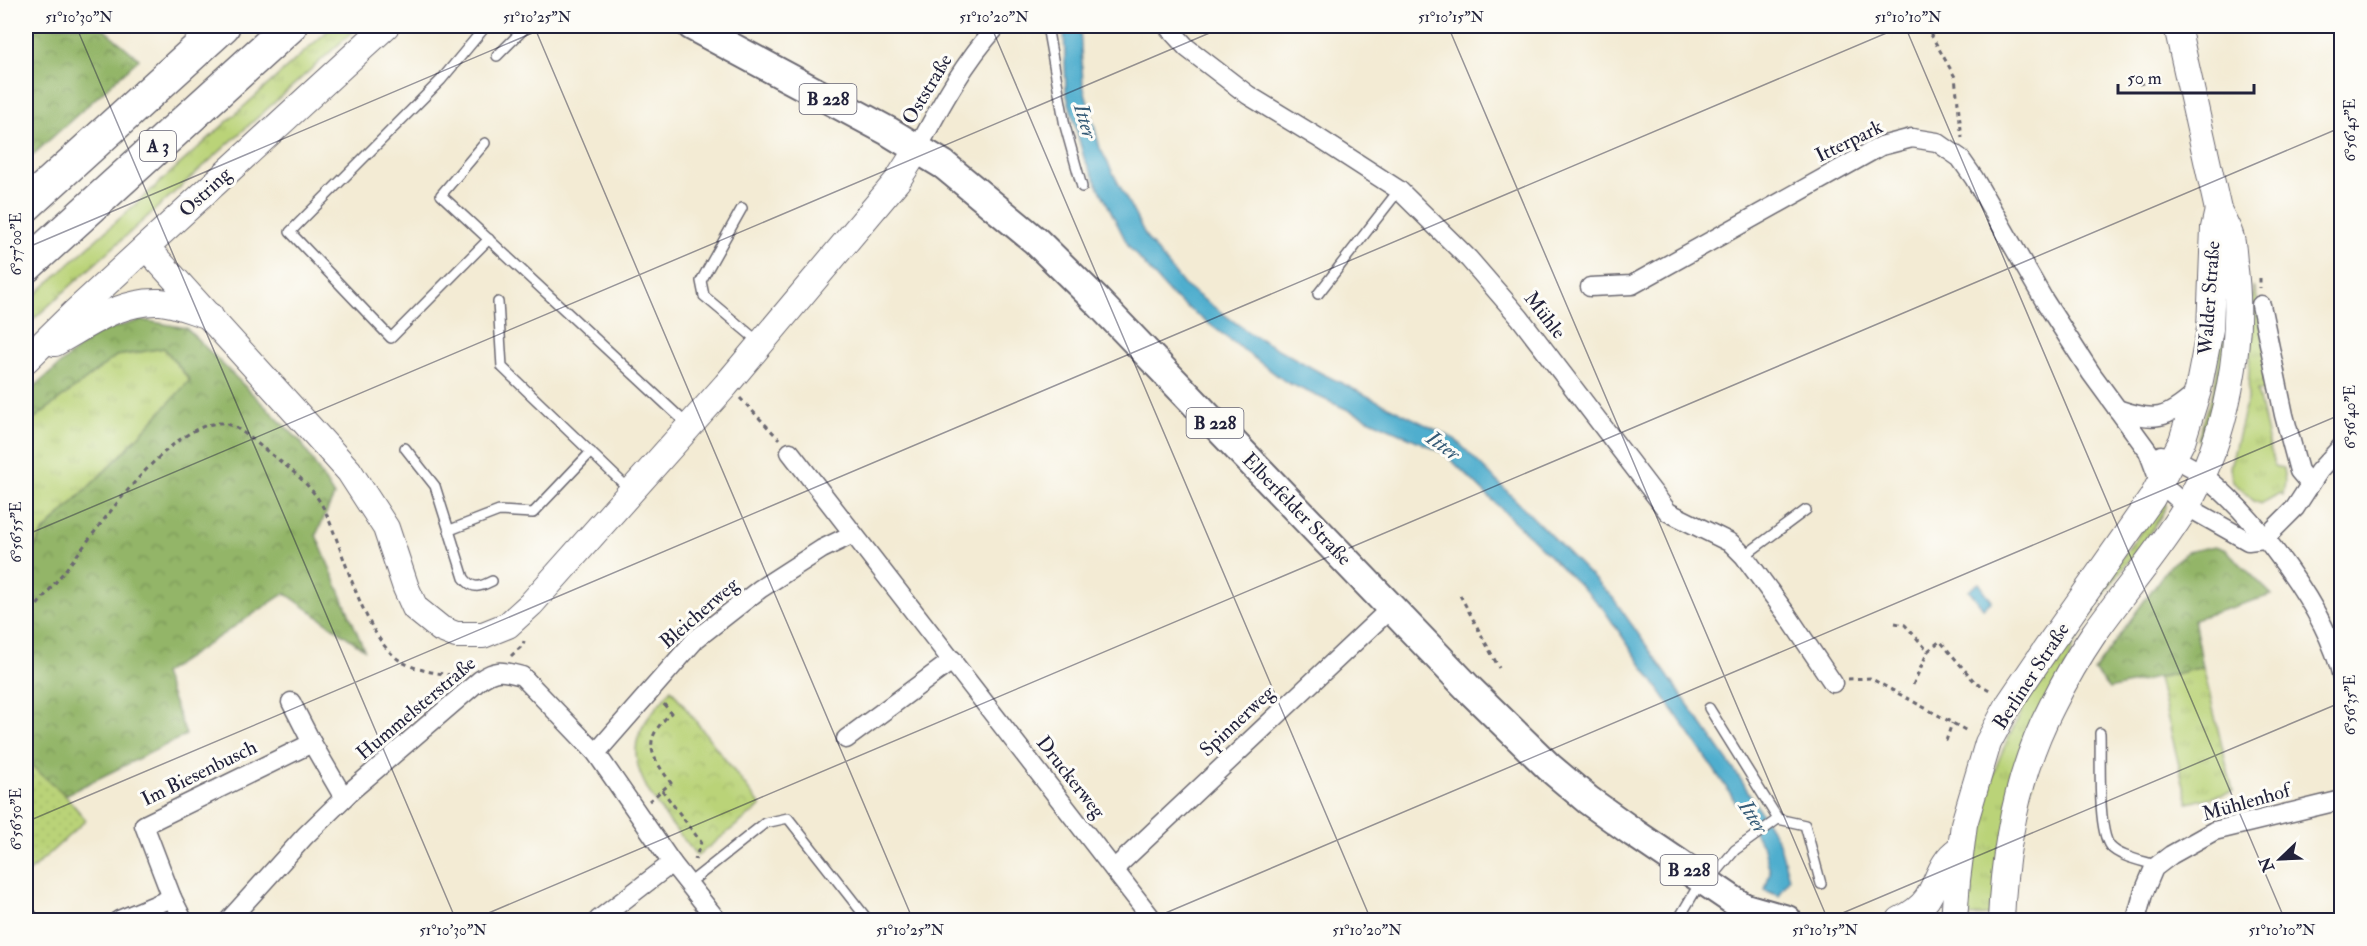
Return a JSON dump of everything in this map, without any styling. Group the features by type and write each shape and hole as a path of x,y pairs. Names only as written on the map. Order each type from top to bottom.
{"highway":[{"name":"A 3","path":"26,205 223,26"},
{"name":"A 3","path":"26,266 290,26"}],"main road":[{"name":"Ostring","path":"26,360 386,26"},
{"name":"Elberfelder Straße","path":"692,26 918,148 955,173 1036,241 1112,317 1468,688 1549,767 1606,813 1705,881 1768,917"},
{"name":"Walder Straße","path":"2177,26 2218,210 2231,237 2236,276 2235,350 2230,381 2213,451 2202,474"},
{"path":"146,247 349,471 386,528 415,608 441,629 456,635 483,635 508,625 531,604 632,492 726,385 897,181 918,148"},
{"name":"Walder Straße","path":"2174,459 2198,390 2210,329 2214,228 2218,210"},
{"path":"26,360 105,314 129,306 160,302 210,316"},
{"name":"Berliner Straße","path":"1954,921 1964,824 1988,743 2010,702 2129,532 2174,459"},
{"name":"Berliner Straße","path":"2001,921 2002,878 2014,813 2031,754 2051,707 2091,638 2186,506 2202,474"},
{"path":"1900,921 1913,913 1925,901 1947,856 1961,848"}],"street":[{"name":"Oststraße","path":"918,148 975,55 997,26"},
{"name":"Mühle","path":"1167,26 1187,48 1248,95 1398,190 1469,259 1520,318 1668,512 1731,543 1744,556 1832,681"},
{"name":"Itterpark","path":"1590,287 1632,285 1881,146 1912,138 1937,142 1960,158 2044,300 2148,451 2160,483"},
{"path":"2261,305 2284,415 2299,471 2310,484"},
{"path":"2117,409 2142,418 2163,416 2177,411 2198,390"},
{"path":"2160,483 2186,506 2248,541 2264,539 2295,508 2310,484 2342,446"},
{"path":"2148,451 2174,459 2202,474 2244,515 2312,604 2330,643 2342,677"},
{"name":"Druckerweg","path":"790,452 1154,921"},
{"name":"Bleicherweg","path":"596,753 696,639 760,589 822,549 853,534"},
{"name":"Spinnerweg","path":"1114,869 1392,607"},
{"path":"846,739 953,660"},
{"name":"Hummelsterstraße","path":"230,921 305,836 344,798 480,680 492,672 506,671 522,676 596,753 672,863 690,875 717,921"},
{"path":"291,702 344,798"},
{"name":"Im Biesenbusch","path":"183,921 144,825 312,743"},
{"name":"Mühlenhof","path":"2136,921 2143,894 2158,866 2171,855 2214,831 2342,800"},
{"path":"598,921 672,863"},
{"path":"119,921 172,898"}],"lane":[{"path":"486,26 441,80 290,232 391,338 489,239"},
{"path":"497,56 527,26"},
{"path":"1047,26 1065,126 1082,187"},
{"path":"485,144 441,195 689,426"},
{"path":"1318,294 1398,190"},
{"path":"742,208 701,281 700,287 707,299 761,343"},
{"path":"498,302 502,367 632,492"},
{"path":"405,448 435,486 464,578 469,584 480,587 492,581"},
{"path":"450,530 499,511 533,513 591,452"},
{"path":"1744,556 1806,510"},
{"path":"1709,708 1778,819 1804,825 1821,884"},
{"path":"2100,733 2102,814 2109,844 2116,851 2158,866"},
{"path":"690,875 765,823 788,818 868,921"},
{"path":"1678,921 1705,881 1735,850 1778,819"}],"path":[{"path":"1926,26 1955,77 1962,143"},
{"path":"2139,84 2167,76"},
{"path":"726,385 751,408 790,452"},
{"path":"26,619 78,554 113,505 164,452 198,428 222,422 245,433 300,478 323,507 372,629 394,657 419,670 480,680"},
{"path":"1460,595 1499,668"},
{"path":"1895,623 1905,625 1928,651"},
{"path":"1913,686 1928,651 1941,640 1974,681 1995,693"},
{"path":"1832,681 1870,678 1973,735"},
{"path":"645,804 670,783 653,759 652,742 660,723 671,713 659,697"},
{"path":"1946,741 1952,723"},
{"path":"662,790 701,842 690,875"},
{"path":"26,904 44,921"}],"green space":[{"path":"26,26 100,26 139,59 26,161"},
{"path":"333,26 359,26 26,326 26,303"},
{"path":"2220,270 2231,336 2207,443 2198,439 2214,390 2218,369"},
{"path":"2253,286 2257,298 2272,392 2257,390 2274,466 2283,468 2285,482 2283,495 2280,493 2261,504 2254,501 2233,482 2230,468 2248,395"},
{"path":"142,320 186,328 301,442 334,496 316,535 364,649 285,593 163,674 186,735 65,795 26,761 26,563 43,532 122,454 190,380 164,348 116,356 26,425 26,394 96,333"},
{"path":"164,348 190,381 122,454 43,532 26,563 26,425 116,356"},
{"path":"2162,502 2166,507 2155,526 2099,600 2073,647 1992,915 1965,916 1982,812 2002,752 2055,655"},
{"path":"2215,546 2226,550 2272,595 2194,619 2203,667 2109,689 2094,671 2169,566 2187,552"},
{"path":"2203,667 2233,792 2188,803 2158,678"},
{"path":"671,689 761,806 697,856 653,799 638,767 636,750 639,735 649,717"},
{"path":"26,761 65,795 86,820 26,875"}],"water":[{"name":"Itter","path":"1064,26 1080,26 1083,85 1100,148 1148,240 1184,285 1251,334 1321,373 1455,439 1613,598 1741,780 1779,842 1789,878 1779,896 1765,890 1770,872 1764,848 1728,790 1602,607 1444,453 1286,382 1171,295 1129,247 1084,158 1066,92"},
{"path":"1979,583 1992,601 1983,608 1969,590"}]}
